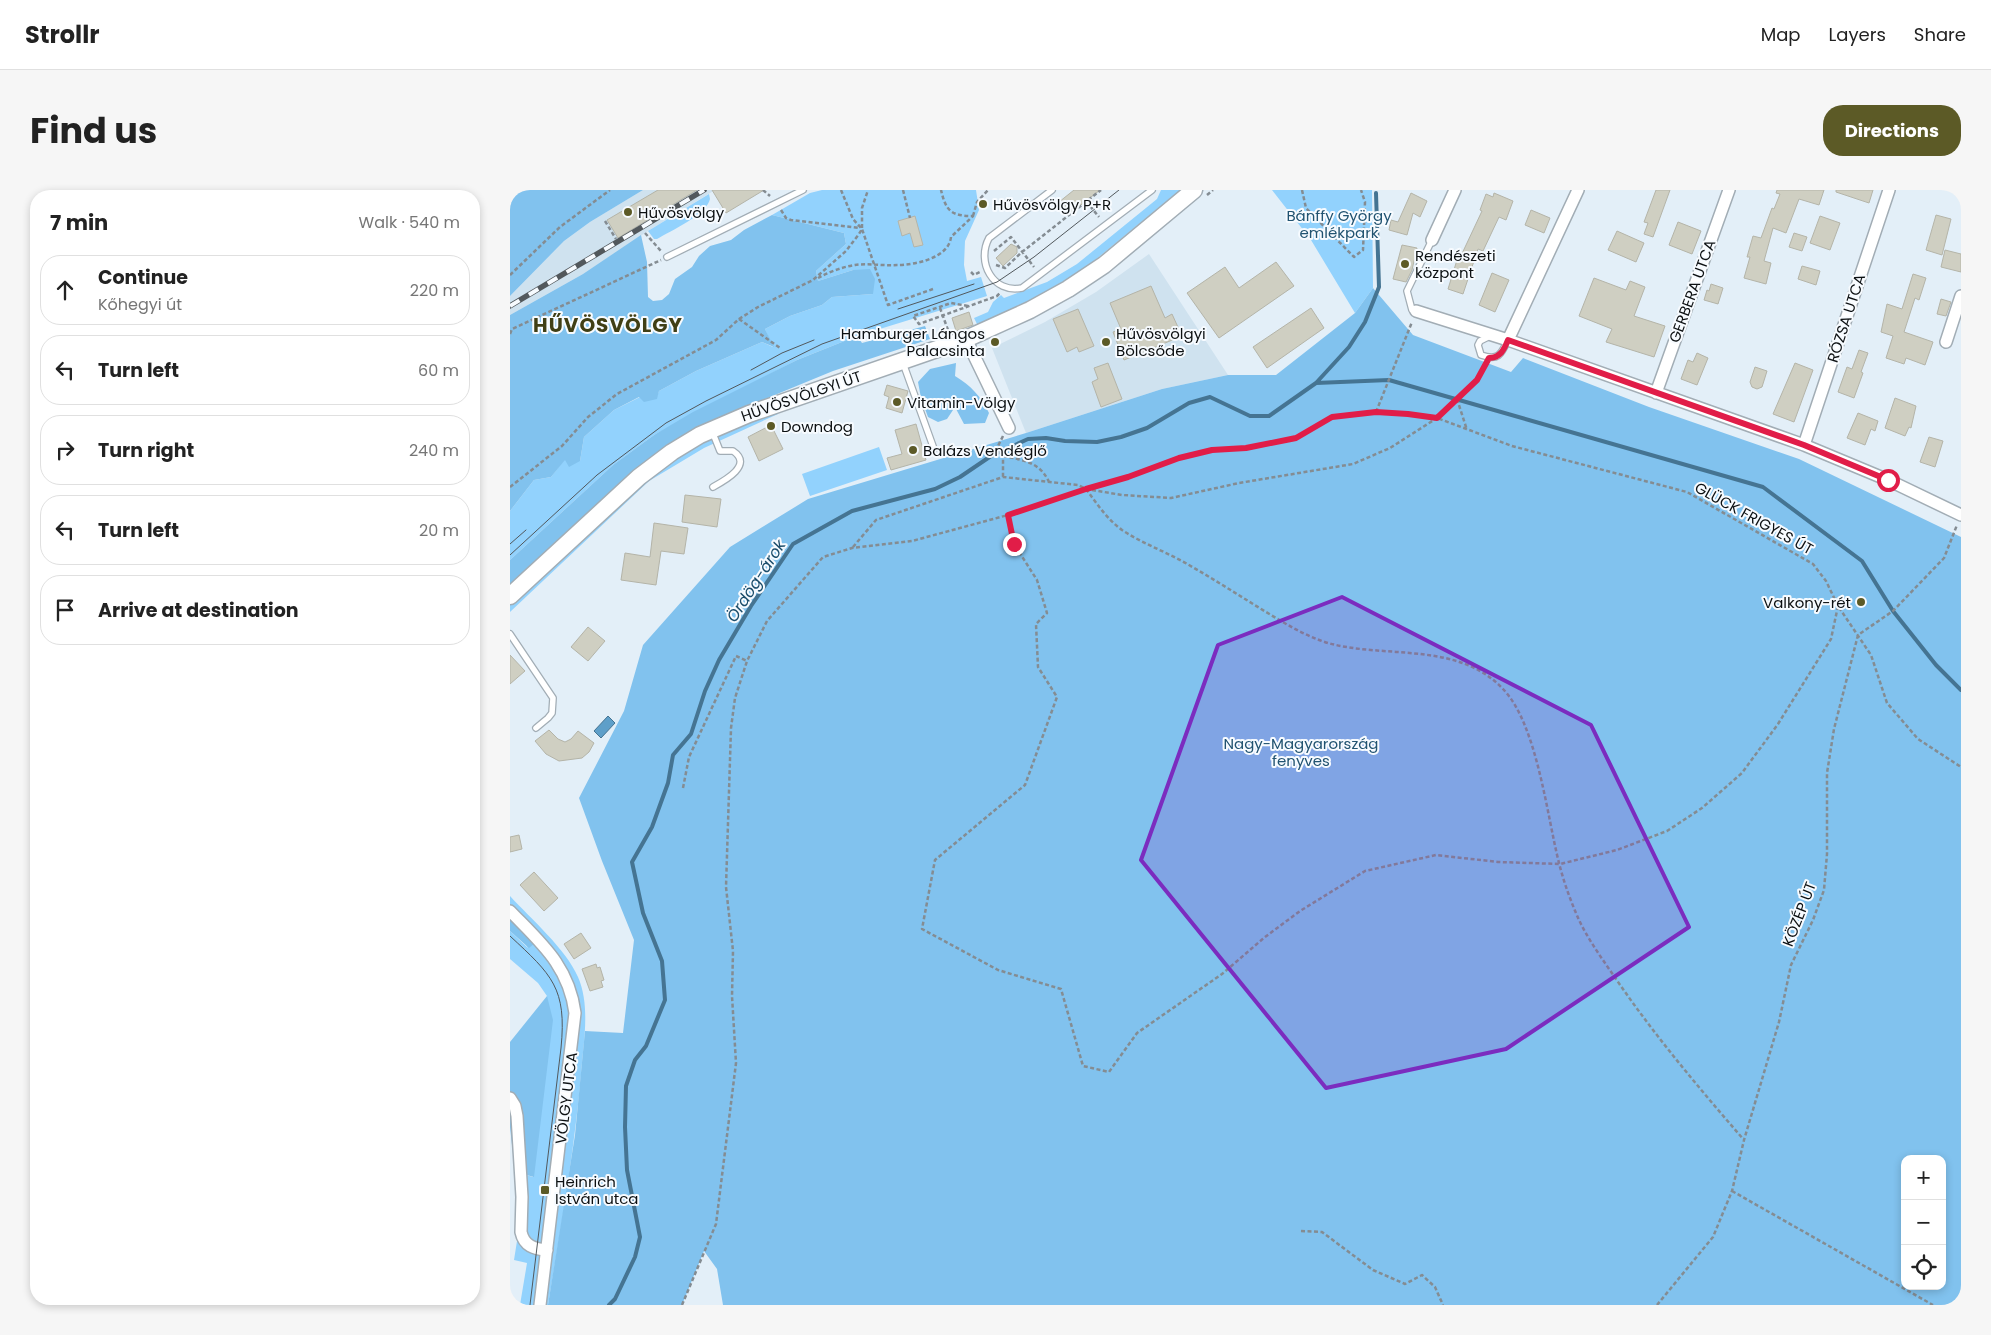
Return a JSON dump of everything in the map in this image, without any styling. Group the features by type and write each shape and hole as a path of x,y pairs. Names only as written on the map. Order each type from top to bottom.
{"main road":[{"name":"HŰVÖSVÖLGYI ÚT","path":"510,596 639,477 672,452 711,430 748,414 903,361 1030,310 1086,278 1138,239 1194,190"}],"street":[{"path":"1432,240 1455,190"},
{"path":"1508,340 1578,190"},
{"name":"GERBERA UTCA","path":"1656,393 1729,190"},
{"name":"RÓZSA UTCA","path":"1804,445 1889,190"},
{"path":"1946,342 1961,296"},
{"path":"1416,311 1508,340 1804,445 1888,480 1959,519"},
{"path":"958,338 1009,428"},
{"name":"VÖLGY UTCA","path":"510,911 547,948 556,960 569,986 575,1013 540,1305"},
{"path":"510,1098 515,1106 517,1116 522,1197 520,1232 522,1238 532,1248 547,1250"}],"lane":[{"path":"666,257 803,190"},
{"path":"1052,190 989,238 984,247 983,258 986,269 992,277 1006,288 1012,290 1022,288 1152,190"},
{"path":"1416,311 1412,310 1407,291 1432,240"},
{"path":"1492,335 1480,341 1478,345 1482,355 1489,358 1495,358 1502,352 1508,340"},
{"path":"903,361 934,449"},
{"path":"711,430 720,451 733,451 739,458 740,463 739,469 735,474 713,487"},
{"path":"510,634 553,698 552,713 536,728"}],"path":[{"path":"510,275 560,227 610,190"},
{"path":"841,190 853,219 862,228"},
{"path":"868,190 862,208 862,228 888,305 933,289"},
{"path":"903,190 910,218"},
{"path":"941,190 950,212 960,216 973,216"},
{"path":"510,487 562,446 588,417 610,399 640,380 716,340 739,319 758,308 813,280 849,266 911,264 941,253 950,244 951,237 973,216 977,202 988,190"},
{"path":"993,264 1005,268 1022,252 1101,190"},
{"path":"1302,190 1306,208 1354,257 1363,250 1365,202 1361,190"},
{"path":"1086,201 1098,217"},
{"path":"777,203 783,215 788,219 862,228"},
{"path":"605,221 616,239"},
{"path":"813,280 846,251 862,228"},
{"path":"510,334 512,329 666,257 645,233"},
{"path":"993,264 993,253 1011,237 1034,267"},
{"path":"971,272 974,275 993,264"},
{"path":"968,306 951,303 913,316 919,324 997,296 1006,288"},
{"path":"940,308 943,316 958,338"},
{"path":"1376,412 1416,311"},
{"path":"739,319 780,348"},
{"path":"852,548 876,520 1003,477 1078,485 1086,489 1122,494 1171,498 1239,483 1353,464 1390,448 1437,418 1477,380 1489,358"},
{"path":"1457,399 1467,430"},
{"name":"GLÜCK FRIGYES ÚT","path":"682,1305 716,1224 736,1063 732,996 733,951 726,887 731,728 735,698 747,660 767,621 823,557 852,548 912,541 1008,515 1128,477 1179,458 1212,450 1246,448 1296,438 1332,417 1376,412 1437,418 1512,446 1687,492 1813,564 1826,581 1838,606 1871,655 1887,703 1918,739 1961,767"},
{"path":"998,446 1003,456 1003,477"},
{"path":"1003,456 1038,466 1045,473 1049,483"},
{"path":"1086,489 1104,513 1121,529 1188,564 1309,636 1346,646 1430,654 1481,671 1503,688 1516,706 1535,756 1560,864 1570,898 1581,923 1599,954 1661,1042 1744,1140"},
{"path":"1008,515 1014,544 1037,580 1047,613 1036,624 1038,667 1057,697 1025,786 935,860 922,929 998,970 1061,989 1083,1066 1109,1072 1137,1033 1222,974 1265,936 1300,911 1365,871 1436,855 1498,862 1560,864 1617,850 1667,831 1702,808 1742,773 1778,724 1831,639 1838,606"},
{"path":"1858,636 1893,610 1944,558 1959,519"},
{"name":"KÖZÉP ÚT","path":"1657,1305 1713,1237 1732,1191 1744,1140 1769,1059 1791,965 1813,920 1824,890 1828,854 1827,773 1834,729 1858,636"},
{"path":"683,788 689,757 736,656 747,660"},
{"path":"1732,1191 1933,1305"},
{"path":"1300,1231 1322,1232 1373,1270 1405,1284 1422,1275 1434,1287 1443,1305"}],"highlighted area":[{"path":"1342,597 1591,725 1689,927 1506,1049 1326,1088 1141,860 1218,645"}],"shaded area":[{"path":"643,190 715,190 583,274 510,315 510,296 564,241 590,222"},
{"name":"Hűvösvölgyi Bölcsőde","path":"1149,254 1228,375 1162,389 1026,433 992,348 1045,322 1096,292"},
{"path":"608,716 615,723 601,738 594,731"}],"green space":[{"path":"510,190 643,190 590,222 564,241 510,296"},
{"path":"822,190 976,190 979,210 965,241 964,265 967,281 981,277 987,296 857,336 797,360 654,435 613,465 510,560 510,511 534,480 551,477 565,459 580,461 584,437 614,410 640,397 656,399 659,391 696,371 762,342 773,347 765,329 790,316 822,305 832,297 873,294 853,270 818,281 816,271 846,244 844,233 772,215 810,193"},
{"path":"1161,190 1180,190 1077,275 1019,309 978,326 974,318 988,312 993,302 1001,295 1004,298 1047,282 1077,264 1157,199"},
{"name":"Bánffy György emlékpark","path":"1272,190 1372,190 1373,288 1355,313 1311,240"},
{"path":"709,194 710,199 707,205 696,216 679,227 657,239 654,239 648,231"},
{"path":"772,215 844,233 846,244 816,271 818,281 853,270 870,269 875,279 873,294 832,297 822,305 790,316 765,329 774,347 762,342 696,371 659,391 657,399 644,402 639,397 614,410 584,437 580,461 569,467 565,460 551,477 534,480 510,511 510,315 583,274 641,235 647,262 648,297 653,301 662,300 669,294 675,279 692,267 699,256 710,246 731,240 744,230"},
{"name":"Nagy-Magyarország fenyves","path":"1373,288 1413,335 1511,372 1523,358 1649,407 1799,459 1961,537 1961,1305 723,1305 717,1269 704,1251 682,1305 548,1305 575,1135 585,1031 623,1033 634,940 579,798 624,711 643,645 730,547 808,499 1026,433 1162,389 1228,375 1276,375 1355,313"},
{"path":"925,326 930,339 833,371 701,427 632,473 510,584 510,560 613,465 654,435 693,412 797,360 857,336 862,343"},
{"path":"956,363 955,376 975,392 983,401 989,413 985,423 964,424 955,407 947,419 938,422 928,417 921,398 918,382 930,369"},
{"path":"772,396 778,414 704,448 649,481 510,612 510,584 632,473 701,427"},
{"path":"879,447 887,470 810,496 802,474"},
{"path":"510,896 565,956 578,977 584,1001 584,1038 575,1133 548,1305 520,1305 527,1263 514,1260 517,1241 515,1172 533,1177 547,996 538,983 510,959 510,931 528,948 510,917"},
{"path":"510,917 535,943 529,948 510,931"},
{"path":"547,996 553,1020 534,1177 515,1172 510,1127 510,1042"}],"building":[{"name":"Hűvösvölgy","path":"658,190 697,190 618,238 607,220"},
{"path":"712,190 764,190 726,213"},
{"path":"1074,190 1100,190 1068,215 1059,202"},
{"path":"1656,190 1670,190 1653,237 1644,234 1648,223 1644,222"},
{"path":"1777,190 1824,190 1819,205 1799,199 1786,233 1773,228 1764,261 1771,263 1766,284 1744,278 1753,236 1761,238 1772,208 1774,209 1780,194 1776,193"},
{"path":"1836,190 1873,190 1869,203 1836,192"},
{"path":"1411,193 1427,201 1420,217 1413,213 1407,235 1389,230 1391,220 1398,222"},
{"path":"1494,193 1513,201 1506,220 1499,217 1483,251 1478,249 1463,294 1448,289 1457,260 1459,260 1482,211 1480,210 1486,194 1493,197"},
{"path":"1531,210 1550,218 1544,233 1525,225"},
{"path":"1936,215 1951,219 1942,255 1926,250"},
{"path":"915,216 923,245 914,247 910,233 902,236 898,221"},
{"path":"1820,216 1840,223 1830,250 1810,243"},
{"path":"1678,222 1701,231 1692,254 1669,245"},
{"path":"1617,231 1644,243 1636,262 1608,250"},
{"path":"1794,233 1807,237 1802,251 1789,247"},
{"path":"1011,244 1017,247 1017,253 1003,266 996,258"},
{"name":"Rendészeti központ","path":"1402,245 1417,248 1412,270 1406,282 1393,279"},
{"path":"1945,250 1961,254 1961,272 1941,267"},
{"path":"1276,262 1294,286 1219,338 1187,293 1225,267 1239,288"},
{"path":"1802,266 1820,271 1816,285 1798,279"},
{"path":"1492,273 1509,280 1495,312 1479,305"},
{"path":"1913,274 1926,278 1919,300 1915,298 1904,332 1933,342 1925,365 1906,358 1904,364 1886,358 1893,336 1881,332 1887,304 1902,309"},
{"path":"1594,278 1626,290 1630,281 1645,287 1634,316 1665,326 1654,357 1606,342 1612,329 1579,316"},
{"path":"1711,284 1723,288 1718,304 1704,300"},
{"path":"1151,286 1165,318 1172,314 1182,336 1124,360 1113,332 1121,329 1110,303"},
{"path":"1941,299 1951,302 1946,316 1937,314"},
{"path":"1311,308 1324,328 1267,368 1253,347"},
{"path":"1078,309 1094,346 1079,352 1077,347 1067,352 1053,319"},
{"path":"969,312 973,325 956,331 952,318"},
{"path":"1859,350 1868,353 1854,398 1838,392 1847,367 1852,369"},
{"path":"1697,353 1708,358 1697,385 1681,379 1688,360 1693,362"},
{"path":"1108,363 1122,399 1101,407 1092,382 1098,379 1094,368"},
{"path":"1795,363 1813,370 1794,422 1773,414"},
{"path":"1755,367 1767,371 1762,387 1757,389 1752,387 1750,382"},
{"name":"Vitamin-Völgy","path":"887,385 908,391 902,413 886,408 889,397 884,395"},
{"path":"1895,398 1916,406 1911,428 1909,427 1905,436 1885,428"},
{"path":"1858,413 1878,421 1875,431 1871,429 1865,445 1847,438"},
{"name":"Balázs Vendéglő","path":"916,424 926,460 891,470 887,458 902,454 895,430"},
{"path":"771,425 783,449 759,461 748,437"},
{"path":"1929,437 1943,441 1935,467 1920,462"},
{"path":"685,495 721,499 717,527 682,522"},
{"path":"654,523 688,528 684,554 661,551 656,585 621,580 625,553 650,557"},
{"path":"588,627 605,641 588,661 571,647"},
{"path":"510,655 525,671 510,684"},
{"path":"549,730 558,739 565,742 571,739 578,731 594,743 589,752 582,758 559,761 546,754 535,741"},
{"path":"519,835 522,849 510,852 510,837"},
{"path":"534,872 558,898 544,911 520,885"},
{"path":"581,933 591,948 574,959 564,944"},
{"path":"596,964 597,968 600,967 604,980 601,981 603,987 590,991 582,969"}],"waterway":[{"name":"Ördög-árok","path":"609,1305 615,1299 635,1257 640,1237 627,1170 626,1086 635,1060 646,1046 665,1000 662,961 643,913 632,862 652,827 668,783 673,755 691,734 705,691 719,660 751,606 793,544 852,511 935,489 960,477 991,456 1028,439 1046,438 1065,441 1097,442 1121,437 1147,428 1189,403 1210,397 1250,416 1269,416 1316,383 1349,347 1365,322 1379,287 1376,193"},
{"path":"1316,383 1389,380 1763,487 1862,561 1893,611 1936,665 1961,690"}],"tram line":[{"path":"510,555 597,475 666,423 706,401 822,344 997,282 1034,257 1119,190"},
{"path":"898,309 974,284"},
{"path":"751,370 782,353 814,340"},
{"path":"510,544 526,530"},
{"path":"510,936 537,962 554,984 559,996 562,1028 530,1305"}],"railway":[{"path":"510,306 704,190"}],"place":[{"name":"Hűvösvölgy P+R","path":"983,204"},
{"name":"Hűvösvölgy","path":"628,212"},
{"name":"Rendészeti központ","path":"1405,264"},
{"name":"Hamburger Lángos Palacsinta","path":"995,342"},
{"name":"Hűvösvölgyi Bölcsőde","path":"1106,342"},
{"name":"Vitamin-Völgy","path":"897,402"},
{"name":"Downdog","path":"771,426"},
{"name":"Balázs Vendéglő","path":"913,450"},
{"name":"Valkony-rét","path":"1861,602"},
{"name":"Heinrich István utca","path":"545,1190"}],"district":[{"name":"HŰVÖSVÖLGY","path":"608,325"}],"route":[{"path":"1014,544 1008,515 1128,477 1179,458 1212,450 1246,448 1296,438 1332,417 1376,412 1437,418 1477,380 1489,358 1495,358 1502,352 1508,340 1804,445 1888,480"}]}
